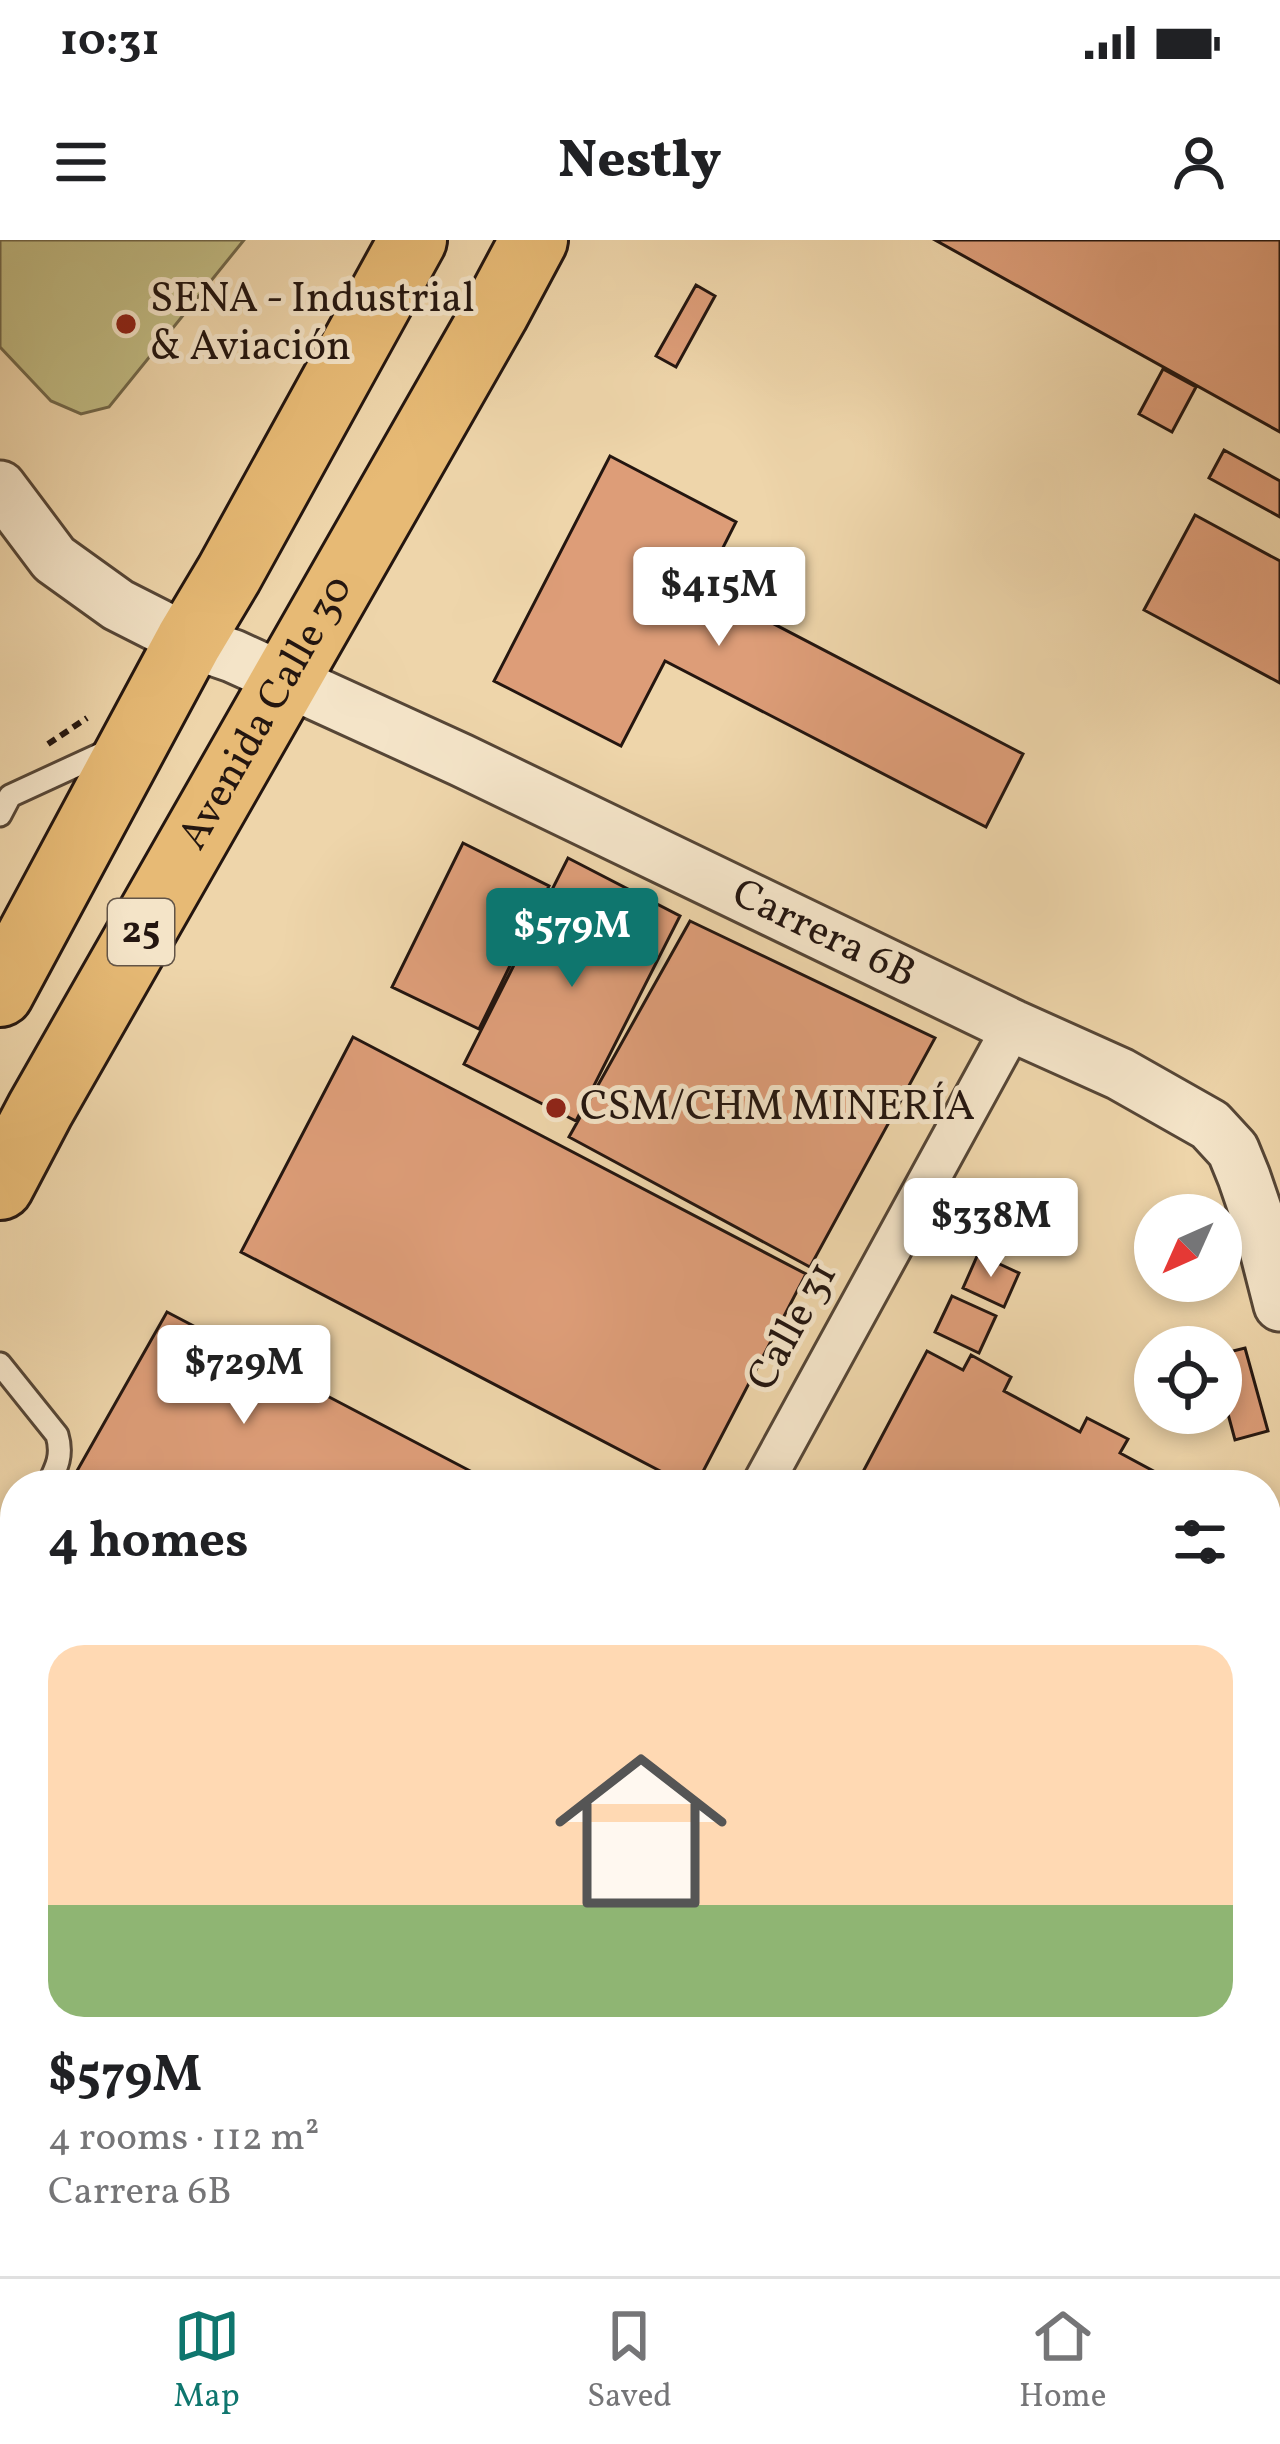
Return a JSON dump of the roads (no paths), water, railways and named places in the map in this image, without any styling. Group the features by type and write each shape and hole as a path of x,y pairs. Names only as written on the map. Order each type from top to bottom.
{"highway":[{"name":"25","path":"0,992 116,725 188,641 241,554 413,240"},
{"name":"Avenida Calle 30","path":"0,1186 534,240"}],"street":[{"name":"Carrera 6B","path":"0,487 54,559 118,605 188,641 233,656 461,760 1120,1074 1210,1125 1233,1150 1257,1215 1280,1305"},
{"name":"Calle 31","path":"770,1470 1013,1026"}],"lane":[{"path":"0,815 10,796 116,725"},
{"path":"0,1364 57,1435 61,1448 56,1470"}],"place":[{"name":"SENA - Industrial & Aviación","path":"126,324"},
{"name":"CSM/CHM MINERÍA","path":"556,1108"}]}
